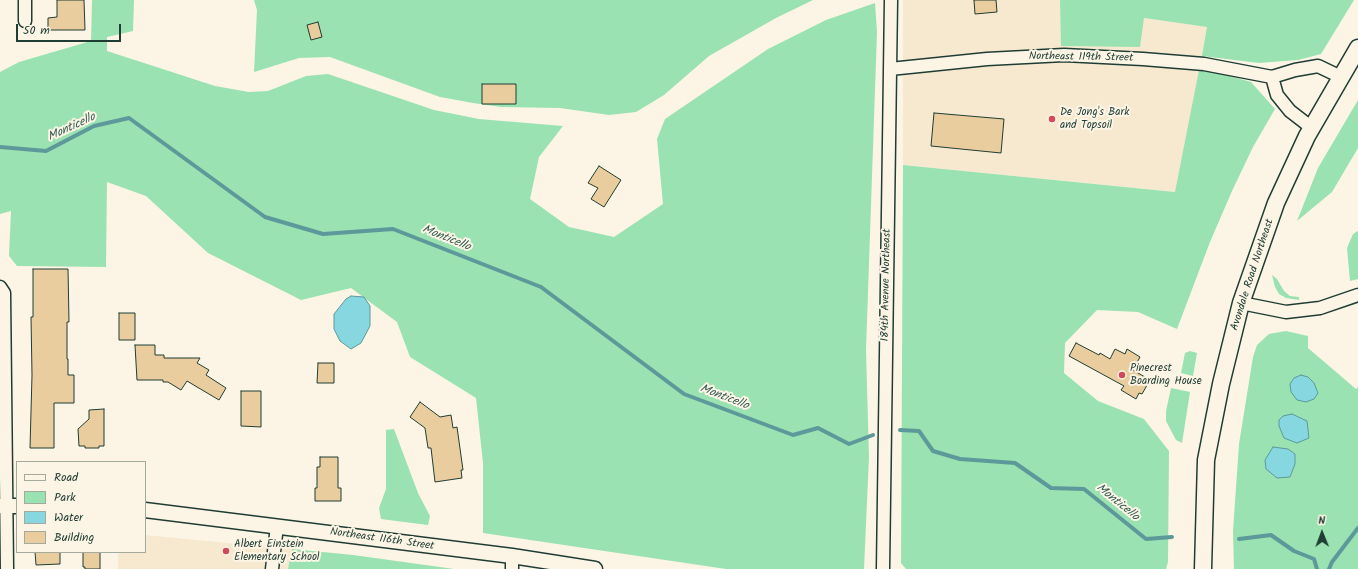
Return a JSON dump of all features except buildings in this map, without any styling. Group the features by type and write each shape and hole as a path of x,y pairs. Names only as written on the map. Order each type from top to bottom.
{"main road":[{"name":"Avondale Road Northeast","path":"1203,569 1206,460 1221,384 1241,303 1276,203 1312,128 1358,48"}],"street":[{"path":"25,0 25,21"},
{"name":"184th Avenue Northeast","path":"883,569 891,0"},
{"name":"Northeast 119th Street","path":"890,70 987,59 1064,55 1204,64 1272,77 1295,70 1318,66 1341,77"},
{"path":"1272,77 1277,95 1290,111 1312,128"},
{"path":"0,287 4,293 8,506 7,569"},
{"path":"1241,303 1286,312 1320,308 1358,295"},
{"name":"Northeast 116th Street","path":"146,510 277,526 512,563 595,569"},
{"path":"272,569 277,526"}],"shaded area":[{"path":"903,0 1060,0 1062,46 1144,18 1208,27 1176,192 903,165"},
{"name":"Albert Einstein Elementary School","path":"146,535 353,555 454,569 118,569 118,553 146,553"}],"green space":[{"path":"92,0 134,0 133,31 107,37 107,51 215,86 249,92 268,91 306,76 328,74 434,110 479,119 563,126 539,157 530,199 569,227 614,237 663,204 657,139 665,119 768,49 826,20 875,3 877,32 866,350 869,457 864,569 726,569 483,533 483,463 476,398 410,357 397,322 351,288 301,300 208,253 146,196 107,182 106,267 17,266 9,256 11,211 0,214 0,72 19,62 91,41"},
{"path":"254,0 813,0 776,18 709,56 664,95 636,112 609,115 560,108 501,107 440,97 330,57 299,58 254,72 257,10"},
{"path":"1060,0 1354,0 1321,54 1298,60 1259,63 1202,56 1207,27 1144,18 1140,47 1061,46"},
{"path":"1199,70 1219,73 1251,82 1275,109 1253,147 1232,191 1210,242 1177,329 1138,312 1097,310 1065,343 1064,373 1098,401 1144,419 1169,451 1168,562 1166,569 906,569 901,563 903,165 1175,192"},
{"path":"1358,100 1358,148 1332,192 1297,221 1318,168"},
{"path":"1358,231 1358,279 1350,281 1347,248 1353,234"},
{"path":"1272,275 1277,279 1284,291 1290,296 1299,297 1299,300 1286,298 1279,294 1275,287"},
{"path":"1286,331 1308,336 1308,348 1356,389 1358,387 1358,569 1234,569 1233,531 1239,444 1253,357 1257,345 1269,334"},
{"path":"1190,351 1197,353 1193,376 1181,373 1185,353"},
{"path":"1171,388 1190,392 1182,443 1176,440 1166,421 1166,411"},
{"path":"394,429 418,493 430,516 428,525 381,519 379,508 386,489 386,430"},
{"path":"292,549 353,555 454,569 288,569"}],"water":[{"path":"351,296 364,297 370,306 370,326 361,343 351,349 340,341 334,329 334,314 346,299"},
{"path":"1301,375 1308,377 1314,383 1318,393 1314,399 1306,402 1297,400 1291,392 1290,384 1294,378"},
{"path":"1292,414 1307,421 1309,438 1297,443 1284,438 1279,426 1279,420 1283,416"},
{"path":"1273,447 1288,449 1295,454 1295,464 1290,477 1277,478 1266,469 1265,460"}],"waterway":[{"name":"Monticello","path":"0,147 46,151 94,126 129,118 265,217 323,234 393,229 541,287 684,394 793,435 818,428 849,444 873,435"},
{"name":"Monticello","path":"900,430 919,431 933,451 960,459 1015,463 1051,488 1084,489 1146,539 1172,537"},
{"name":"Monticello","path":"1329,569 1332,562 1358,528"},
{"name":"Monticello","path":"1239,539 1271,535 1294,551 1314,559 1317,569"}],"place":[{"name":"De Jong's Bark and Topsoil","path":"1052,119"},
{"name":"Pinecrest Boarding House","path":"1122,375"},
{"name":"Albert Einstein Elementary School","path":"226,551"}]}
